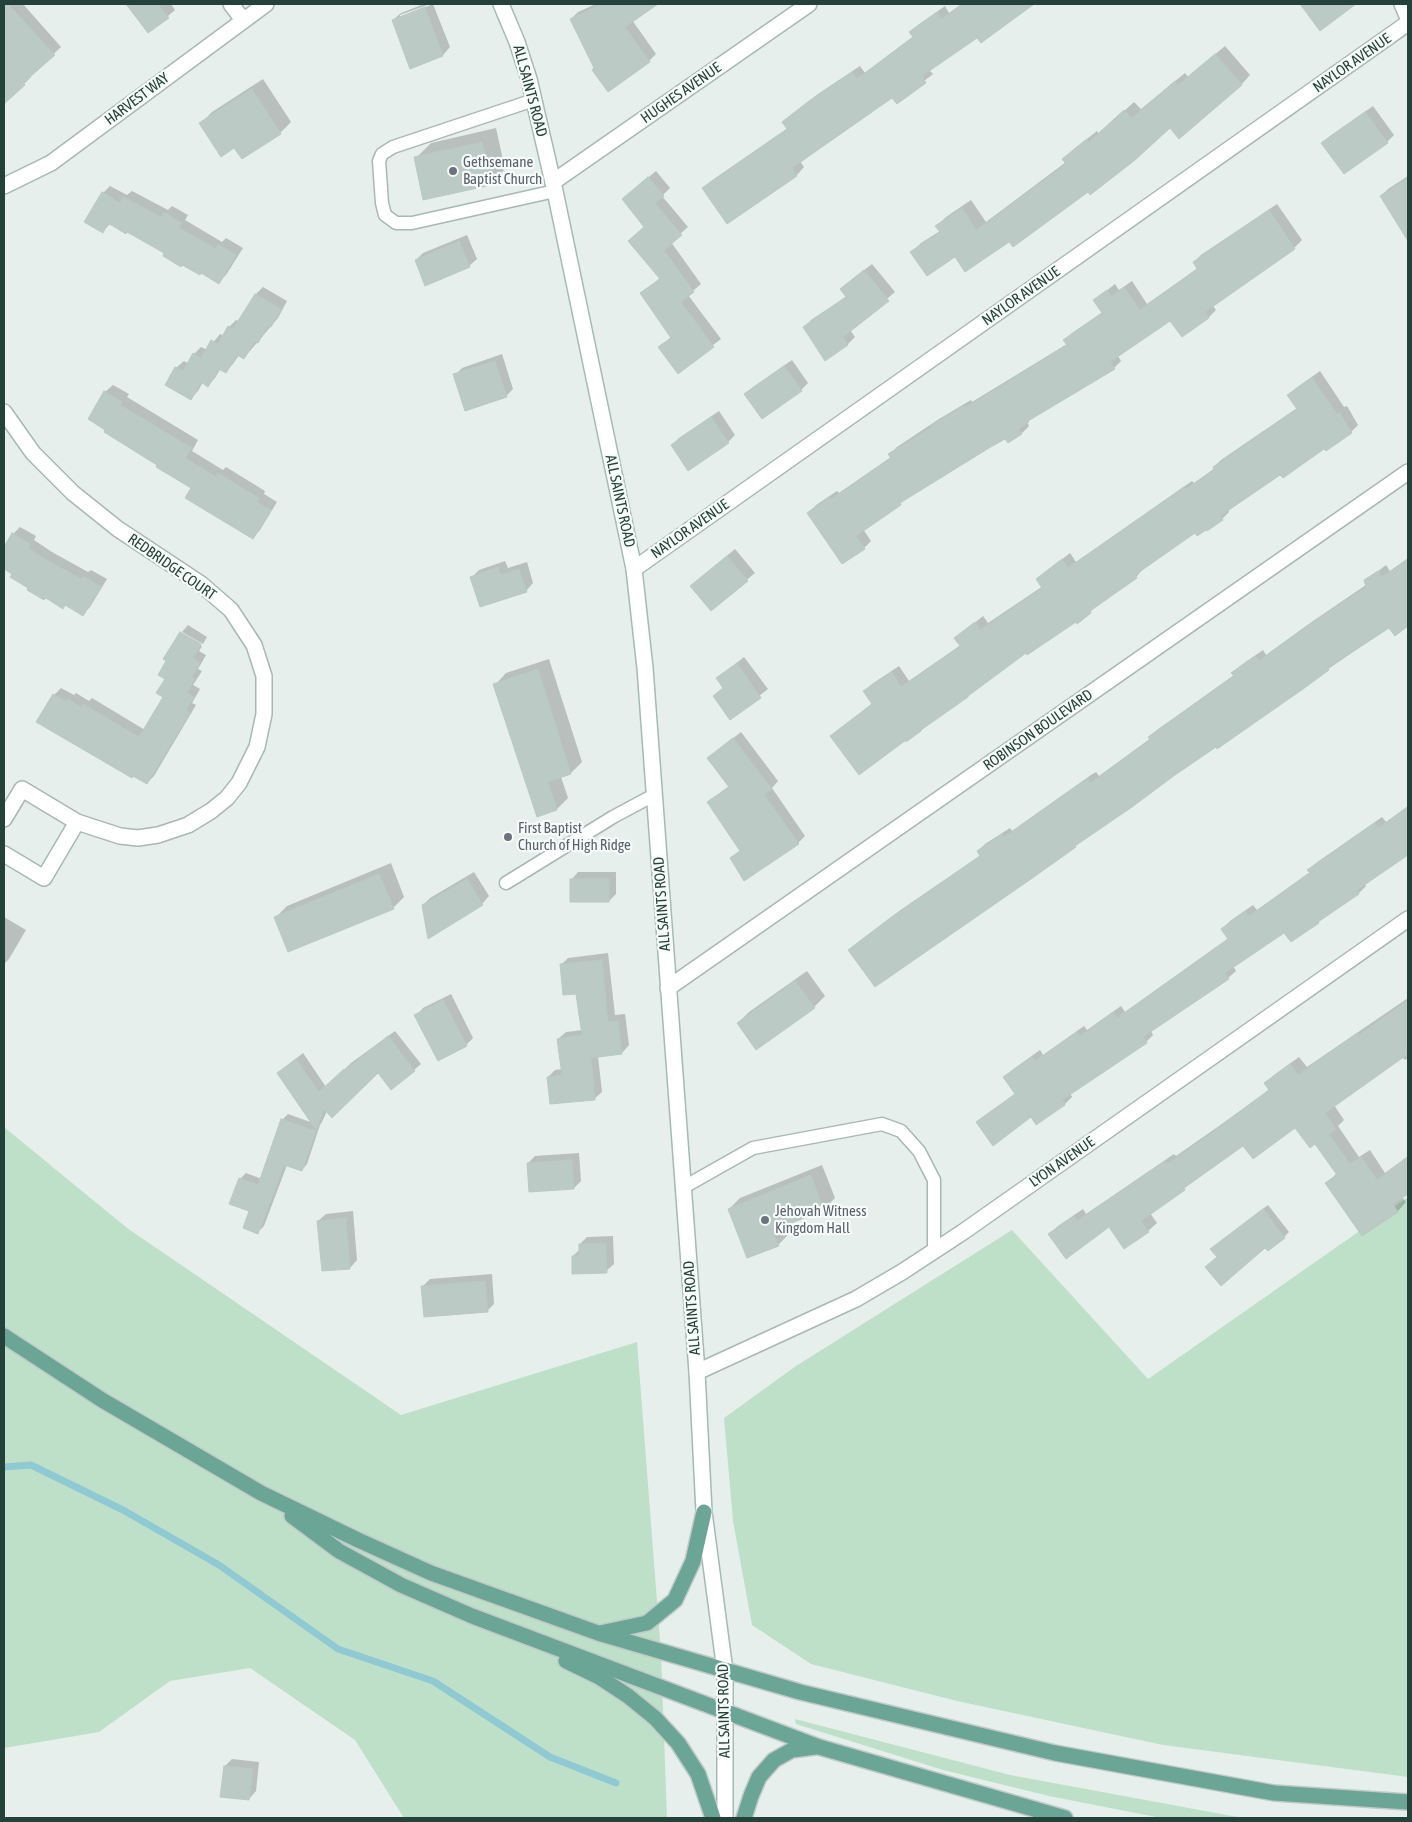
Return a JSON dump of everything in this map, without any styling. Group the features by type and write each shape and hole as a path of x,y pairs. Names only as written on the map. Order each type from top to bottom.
{"main road":[{"path":"4,1336 102,1400 260,1493 431,1573 598,1633 800,1692 1055,1753 1274,1793 1408,1802"},
{"path":"260,1493 339,1551 401,1585 472,1616 599,1677 628,1696 655,1718 678,1743 698,1774 713,1818"},
{"path":"598,1633 648,1623 675,1600 693,1561 704,1512"},
{"path":"472,1616 819,1747 1065,1818"},
{"path":"744,1818 759,1777 774,1760 792,1750 819,1747"}],"street":[{"path":"231,4 243,20"},
{"name":"HARVEST WAY","path":"4,186 51,163 266,4"},
{"name":"ALL SAINTS ROAD","path":"501,4 530,79 634,569 645,668 684,1187 697,1372 704,1512 725,1671 725,1818"},
{"name":"HUGHES AVENUE","path":"554,187 809,4"},
{"path":"1402,4 1408,18"},
{"name":"NAYLOR AVENUE","path":"634,569 1408,23"},
{"name":"REDBRIDGE COURT","path":"4,819 22,789 77,822 120,836 138,838 158,835 188,825 227,798 239,783 257,748 264,714 264,676 254,645 231,610 201,584 118,529 73,493 33,453 5,416"},
{"name":"ROBINSON BOULEVARD","path":"668,988 1408,472"},
{"path":"4,854 44,878 77,822"},
{"name":"LYON AVENUE","path":"697,1372 856,1299 902,1272 1408,919"}],"lane":[{"path":"534,100 393,147 382,154 379,161 382,203 385,215 396,223 412,223 554,187"},
{"path":"506,883 613,817 654,795"},
{"path":"684,1187 753,1148 882,1124 901,1131 918,1151 934,1180 934,1251"}],"green space":[{"path":"4,1127 127,1228 401,1415 637,1342 661,1653 667,1818 404,1818 355,1740 250,1668 170,1681 99,1732 4,1748"},
{"path":"1408,1197 1408,1777 1163,1745 957,1701 811,1664 752,1625 733,1521 724,1418 796,1366 1012,1230 1148,1379"},
{"path":"795,1719 1010,1775 1243,1818 1161,1818 1049,1796 943,1770 796,1724"}],"building":[{"path":"4,4 8,4 55,55 23,83 25,85 4,104"},
{"path":"126,4 158,4 169,18 148,33"},
{"path":"601,4 658,4 625,27 650,62 608,92 592,70 594,68 570,19"},
{"path":"962,4 1034,4 981,43 977,38 922,76 926,83 897,104 892,98 792,168 797,176 727,224 702,188 787,129 782,122 809,101 852,72 857,79 913,37 909,32 937,12 942,19"},
{"path":"1300,4 1356,4 1320,31"},
{"path":"425,7 443,56 410,69 392,20"},
{"path":"1215,54 1242,85 1179,139 1170,128 1135,160 1090,195 1088,192 1013,247 1009,242 965,272 955,257 927,276 910,252 940,232 935,226 962,208 976,230 1066,164 1062,159 1087,139 1089,142 1124,110 1132,118 1175,81 1178,85"},
{"path":"252,89 281,134 242,159 234,148 221,157 199,123"},
{"path":"1365,112 1388,143 1344,174 1321,143"},
{"name":"Gethsemane Baptist Church","path":"482,142 491,185 423,200 414,157"},
{"path":"648,177 664,196 655,203 682,235 664,250 694,292 681,302 714,347 678,374 658,347 671,338 640,293 660,279 628,241 644,227 622,199"},
{"path":"1408,178 1408,241 1380,196"},
{"path":"102,192 120,203 123,197 161,217 164,212 182,223 179,228 216,249 218,244 236,255 219,284 201,273 200,275 182,265 181,267 163,256 164,253 108,223 103,233 84,222"},
{"path":"1269,210 1295,249 1205,312 1209,318 1182,337 1170,321 1110,362 1115,369 1028,421 1019,429 1022,434 1008,443 1005,439 989,448 900,503 901,505 856,536 865,549 842,564 807,513 891,458 888,454 931,428 930,426 964,406 965,408 1067,345 1063,340 1102,313 1093,300 1107,290 1111,296 1124,287 1140,310 1197,269 1193,262"},
{"path":"459,241 470,267 425,286 415,260"},
{"path":"864,270 889,301 843,337 848,345 825,361 803,327 846,297 840,289"},
{"path":"255,294 281,309 271,327 268,326 258,343 255,341 244,359 237,355 226,373 219,369 208,387 201,382 191,400 165,385 175,367 183,371 193,353 201,358 211,340 218,344 228,326 233,329"},
{"path":"495,361 507,397 465,411 453,374"},
{"path":"784,366 802,391 762,419 744,394"},
{"path":"1312,378 1337,414 1339,412 1352,433 1326,451 1324,449 1283,478 1280,475 1220,516 1223,520 1207,531 1197,536 1195,533 1135,575 1137,578 1090,611 1091,613 1077,624 1076,622 1027,655 1026,653 859,775 830,736 872,704 863,691 892,672 901,687 960,646 954,638 975,622 980,630 1042,588 1036,579 1062,559 1068,568 1184,487 1186,489 1214,470 1213,467 1297,409 1287,395"},
{"path":"104,391 122,402 120,405 192,448 185,458 216,477 218,473 259,498 257,502 271,510 253,539 185,498 191,488 156,467 157,465 104,432 105,430 88,419"},
{"path":"711,417 729,443 688,471 671,445"},
{"path":"12,533 30,544 28,548 45,559 81,579 83,576 101,587 83,616 65,605 63,609 46,598 44,600 10,577 12,574 4,569 4,547"},
{"path":"727,556 748,581 711,611 690,586"},
{"path":"1408,559 1408,626 1395,636 1389,628 1328,668 1329,670 1303,689 1217,749 1216,747 1175,775 1031,879 875,987 848,950 893,916 980,856 977,851 1002,834 1004,837 1082,782 1088,779 1091,783 1150,740 1148,737 1234,676 1231,673 1255,656 1259,661 1304,628 1366,587 1364,580 1378,571 1382,577"},
{"path":"498,567 501,575 519,569 527,592 480,607 470,577"},
{"path":"180,632 201,644 193,658 200,663 192,677 195,679 187,693 194,697 186,710 190,713 147,784 133,776 132,778 36,722 53,694 67,702 68,699 82,708 83,704 139,737 163,697 156,693 165,679 158,675 166,661 163,659"},
{"path":"737,663 761,698 730,720 713,696 723,688 716,678"},
{"path":"538,669 571,774 548,782 557,810 537,817 493,684"},
{"path":"733,738 772,789 764,794 799,844 744,881 730,858 740,851 707,802 729,787 707,758"},
{"path":"1408,807 1408,855 1357,890 1359,894 1291,942 1284,933 1225,973 1229,979 1143,1037 1147,1043 1062,1100 1065,1105 1036,1125 1031,1117 993,1146 976,1122 1015,1094 1003,1077 1032,1057 1035,1061 1077,1032 1080,1036 1113,1012 1117,1018 1228,939 1221,929 1245,911 1249,916 1310,873 1307,870 1375,823 1378,828"},
{"path":"379,874 394,909 288,952 274,917"},
{"path":"467,879 483,905 428,939 422,905"},
{"path":"570,879 609,879 609,902 570,902"},
{"path":"602,960 608,1022 618,1021 622,1054 591,1058 595,1100 550,1104 547,1077 562,1075 557,1039 582,1035 576,994 563,995 560,964"},
{"path":"795,981 815,1008 756,1050 737,1023"},
{"path":"443,1000 467,1046 438,1061 414,1015"},
{"path":"1408,1000 1408,1054 1325,1113 1336,1129 1329,1134 1350,1164 1361,1157 1377,1180 1408,1157 1408,1194 1393,1204 1398,1212 1362,1236 1325,1183 1337,1175 1315,1144 1310,1148 1295,1128 1253,1159 1243,1146 1141,1221 1149,1232 1124,1249 1109,1227 1066,1259 1048,1234 1074,1216 1077,1221 1165,1161 1167,1164 1209,1135 1269,1090 1264,1083 1290,1064 1298,1075"},
{"path":"388,1036 415,1071 391,1090 378,1073 332,1118 324,1109 316,1130 277,1073 296,1059 319,1092 344,1069"},
{"path":"281,1119 316,1131 302,1171 284,1165 258,1234 243,1228 249,1211 229,1204 239,1178 258,1185"},
{"path":"572,1160 574,1189 529,1192 527,1163"},
{"name":"Jehovah Witness Kingdom Hall","path":"811,1175 824,1210 772,1231 779,1246 747,1258 728,1209"},
{"path":"1263,1209 1285,1238 1268,1251 1265,1248 1221,1286 1205,1267 1217,1257 1210,1249"},
{"path":"346,1218 350,1269 322,1271 317,1221"},
{"path":"606,1243 607,1273 572,1274 572,1256 579,1256 579,1244"},
{"path":"485,1281 488,1312 424,1317 421,1286"},
{"path":"224,1766 253,1769 249,1800 220,1797"}],"waterway":[{"path":"4,1467 31,1465 123,1510 219,1565 338,1649 433,1681 550,1757 616,1783"}],"place":[{"name":"Gethsemane Baptist Church","path":"453,171"},
{"name":"First Baptist Church of High Ridge","path":"508,837"},
{"name":"Jehovah Witness Kingdom Hall","path":"765,1220"}]}
